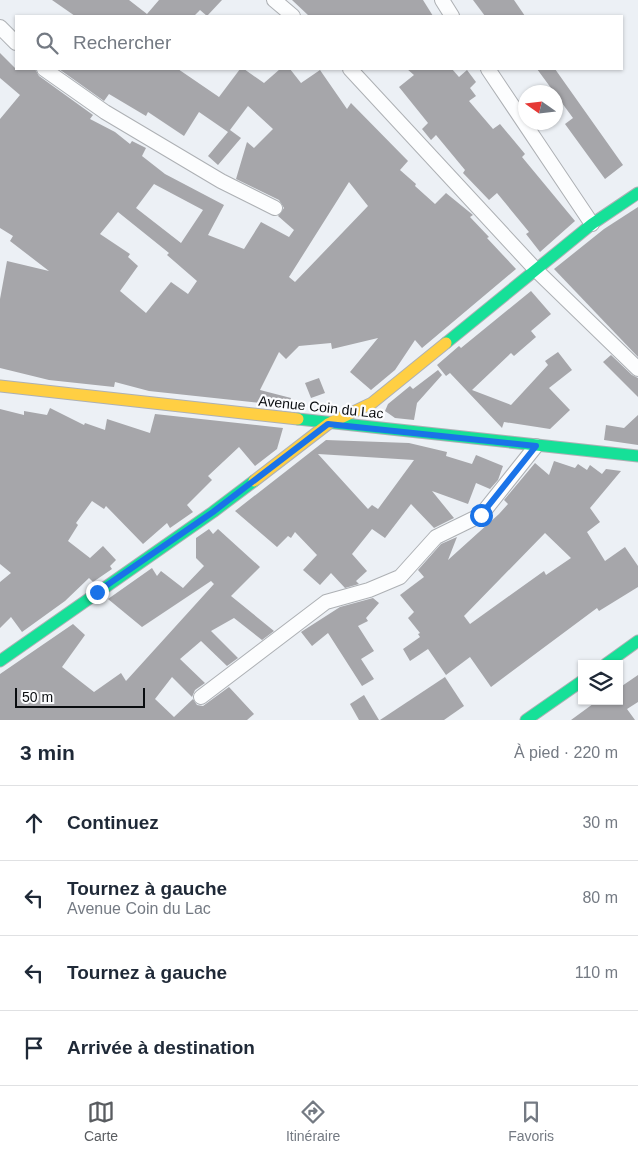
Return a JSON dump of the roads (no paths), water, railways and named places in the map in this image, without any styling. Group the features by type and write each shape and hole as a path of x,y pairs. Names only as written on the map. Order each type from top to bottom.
{"main road":[{"path":"0,661 213,512 328,424 372,403 592,224 638,193"},
{"name":"Avenue Coin du Lac","path":"0,386 328,424 638,456"},
{"path":"612,660 638,641"},
{"path":"526,720 578,684"}],"street":[{"path":"274,0 292,15"},
{"path":"442,0 451,15"},
{"path":"0,27 15,42"},
{"path":"45,70 104,112 221,181 275,208"},
{"path":"351,70 536,270 638,369"},
{"path":"489,70 592,224"},
{"path":"201,697 326,602 369,590 400,578 436,537 481,515 536,446"}]}
